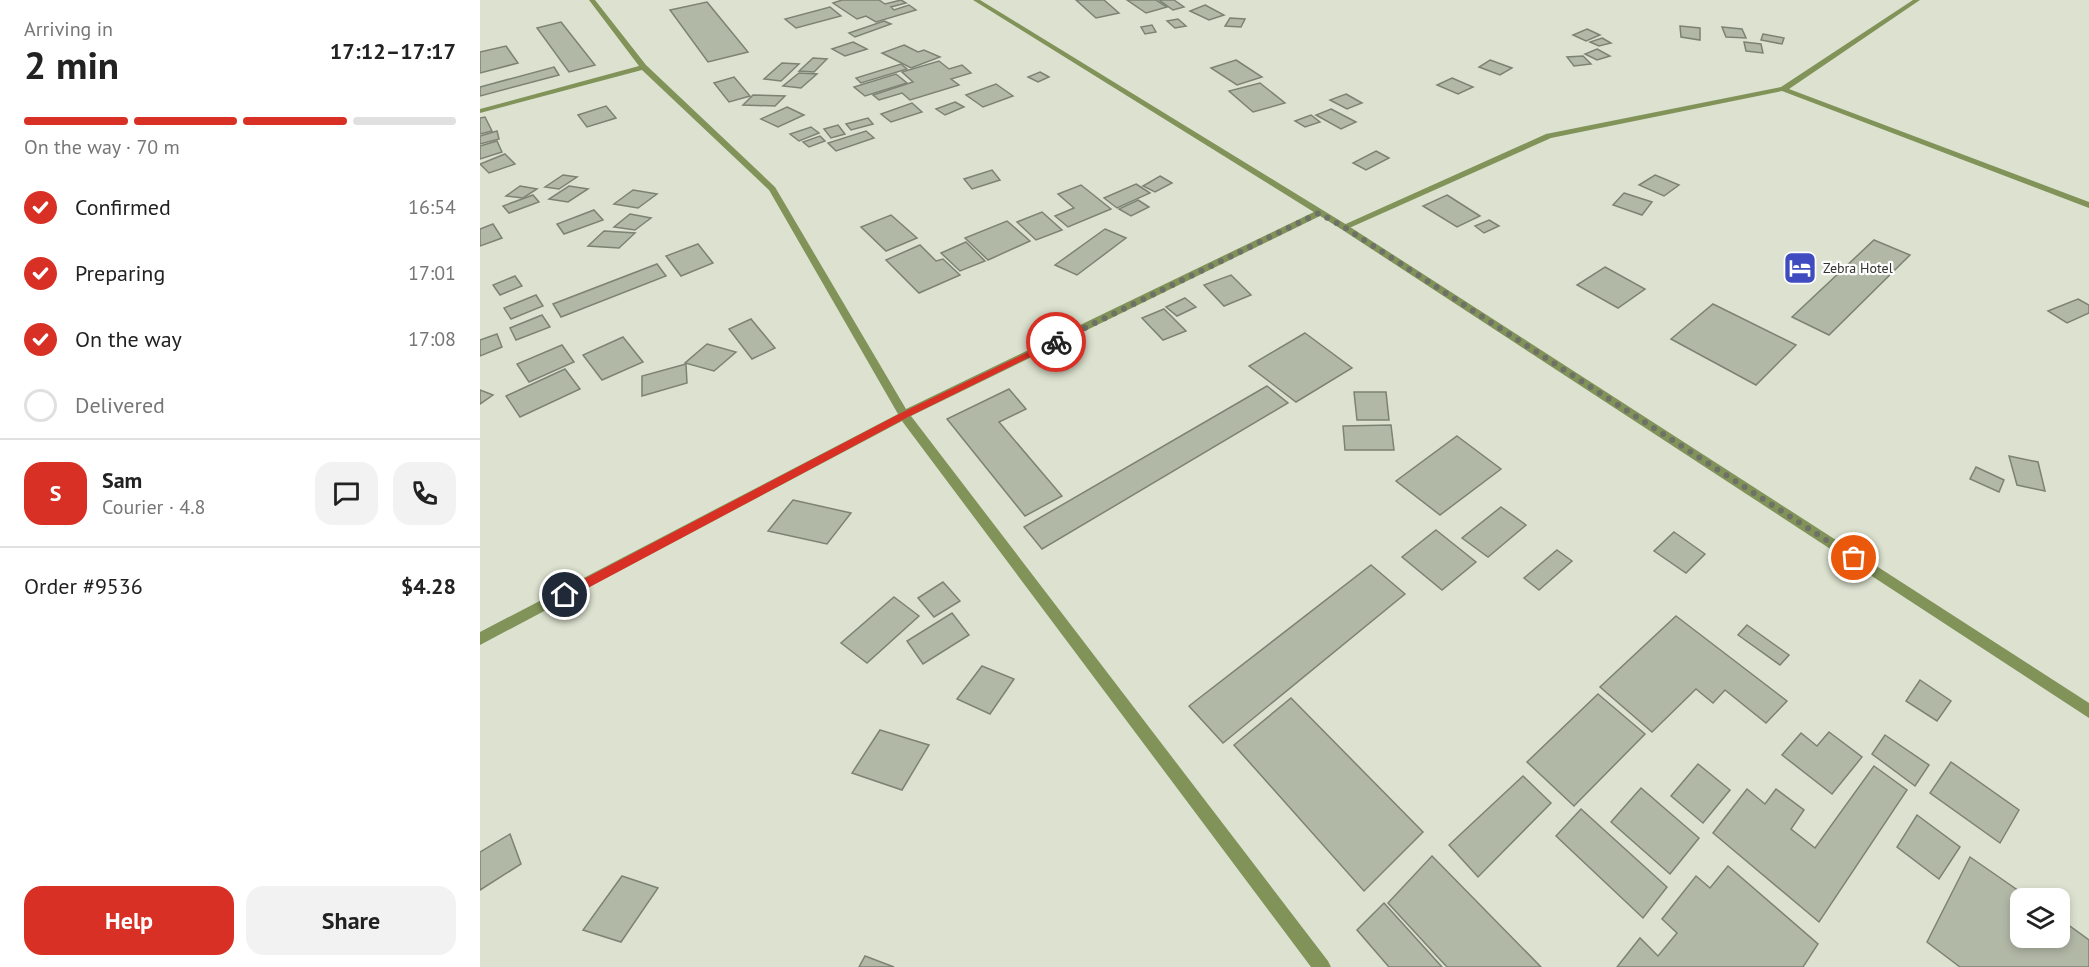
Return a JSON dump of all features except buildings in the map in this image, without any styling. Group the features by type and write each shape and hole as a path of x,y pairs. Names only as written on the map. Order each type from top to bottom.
{"street":[{"path":"592,0 643,67 772,189 904,415 1322,967"},
{"path":"976,0 1344,227 2089,711"},
{"path":"1344,227 1549,136 1783,89 1917,0"},
{"path":"480,111 643,67"},
{"path":"1783,89 2089,205"},
{"path":"480,639 904,415 1319,213"}],"way so far":[{"path":"1056,342 1319,213 1854,558"}],"place":[{"name":"Zebra Hotel","path":"1800,268"}],"route":[{"path":"565,595 904,415 1056,342"}]}
